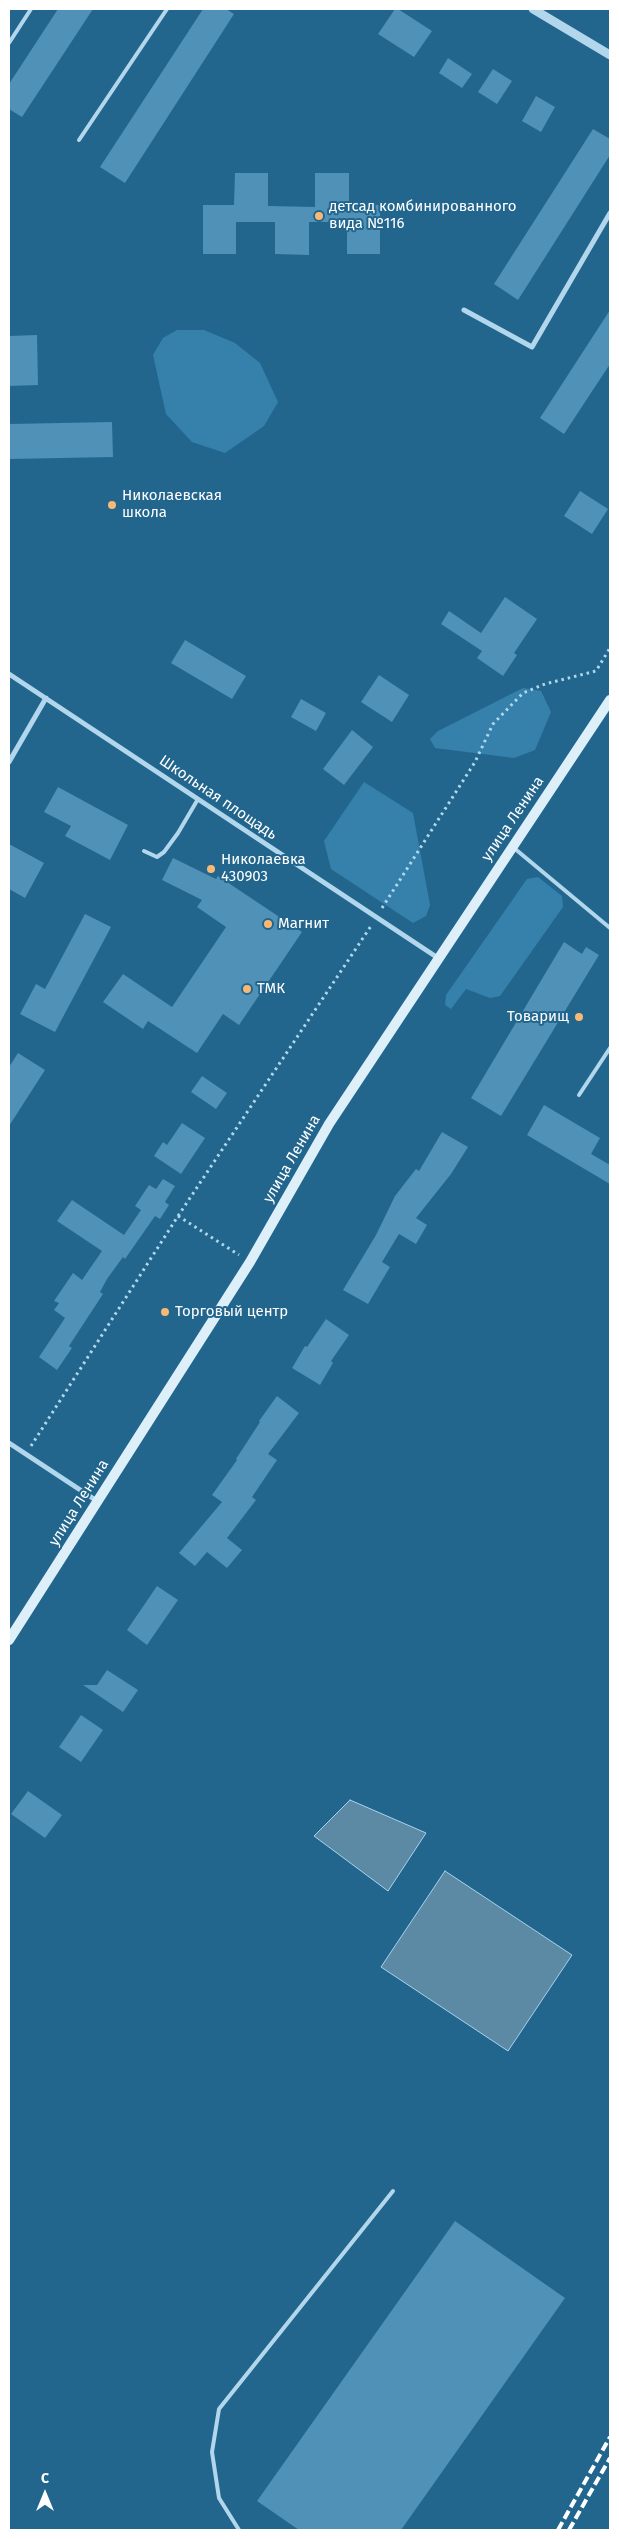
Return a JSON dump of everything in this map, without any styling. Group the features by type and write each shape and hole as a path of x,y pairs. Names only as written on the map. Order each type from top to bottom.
{"main road":[{"name":"улица Ленина","path":"9,1640 250,1262 329,1124 610,700"}],"street":[{"path":"533,9 610,55"},
{"path":"464,310 532,347 610,213"},
{"name":"Школьная площадь","path":"9,674 439,959"},
{"path":"9,762 46,698"},
{"path":"9,1443 97,1501"}],"lane":[{"path":"9,43 31,9"},
{"path":"79,140 167,9"},
{"path":"144,851 157,857 164,852 178,833 198,799"},
{"path":"512,847 610,928"},
{"path":"579,1095 610,1048"},
{"path":"239,2530 220,2498 212,2452 220,2409 393,2192"}],"path":[{"path":"26,1454 178,1216 376,918 475,762 493,724 523,693 545,684 596,671 610,648"},
{"path":"178,1216 250,1262"}],"shaded area":[{"path":"177,330 204,330 235,343 260,363 278,402 264,426 225,453 192,442 166,414 153,355 163,338"},
{"path":"523,688 541,691 551,712 535,750 514,758 435,748 430,739 438,731"},
{"path":"364,782 413,813 430,905 426,916 413,923 331,869 324,841"},
{"path":"538,877 562,896 563,907 500,996 490,998 466,989 451,1009 445,1005 446,995 527,879"},
{"path":"350,1800 426,1833 388,1891 314,1836"},
{"path":"445,1871 572,1955 508,2051 381,1967"}],"building":[{"path":"58,9 93,9 22,117 9,109 9,84"},
{"path":"203,9 226,9 234,14 125,183 100,167"},
{"path":"395,9 398,9 432,31 414,57 378,34"},
{"path":"448,58 472,74 462,88 439,73"},
{"path":"493,69 512,81 497,104 478,92"},
{"path":"536,96 555,107 541,132 522,121"},
{"path":"593,129 610,139 610,155 518,300 494,284"},
{"path":"235,173 268,173 268,206 315,207 315,173 349,173 349,205 380,205 380,254 347,254 347,222 309,222 309,255 275,254 275,222 236,222 236,254 203,254 203,205 234,205"},
{"path":"610,310 610,364 564,434 540,418"},
{"path":"37,335 38,385 9,386 9,336"},
{"path":"112,422 113,457 9,459 9,424"},
{"path":"580,491 608,509 592,534 564,516"},
{"path":"505,597 537,619 514,653 517,655 503,676 477,658 482,651 441,624 449,611 481,633"},
{"path":"185,640 246,676 232,699 171,663"},
{"path":"379,675 409,695 392,722 361,702"},
{"path":"301,699 326,713 316,731 291,717"},
{"path":"352,730 373,747 344,785 323,769"},
{"path":"58,787 128,825 110,860 65,836 71,826 44,812"},
{"path":"9,844 44,863 25,898 9,889"},
{"path":"173,858 216,879 218,876 302,932 239,1025 223,1014 197,1053 148,1021 143,1029 103,1002 123,974 172,1007 226,927 197,907 202,900 162,880"},
{"path":"85,914 111,927 55,1032 20,1014 36,984 45,989"},
{"path":"564,942 582,954 586,947 599,955 501,1116 471,1098"},
{"path":"18,1053 45,1070 9,1126 9,1067"},
{"path":"202,1076 227,1093 216,1109 191,1092"},
{"path":"544,1105 600,1138 591,1154 610,1165 610,1184 527,1135"},
{"path":"182,1123 205,1138 181,1174 154,1156 163,1142 167,1145"},
{"path":"442,1132 468,1147 451,1174 416,1218 427,1225 416,1244 399,1234 382,1262 390,1267 368,1304 343,1290 376,1235 395,1196 416,1169 419,1171"},
{"path":"163,1179 175,1186 165,1202 169,1205 160,1219 155,1216 125,1259 123,1257 107,1279 100,1292 103,1294 69,1346 72,1348 57,1370 39,1357 65,1318 54,1310 59,1303 54,1301 73,1273 82,1280 102,1251 57,1221 72,1200 124,1235 141,1210 135,1206 149,1185 156,1189"},
{"path":"326,1319 349,1335 331,1361 333,1363 320,1385 292,1368 305,1346 307,1347"},
{"path":"277,1396 299,1413 268,1454 277,1460 252,1497 256,1500 227,1538 242,1550 227,1568 207,1552 195,1566 179,1553 222,1502 212,1495 237,1460 259,1421"},
{"path":"157,1586 178,1600 147,1645 127,1630"},
{"path":"107,1670 138,1690 123,1712 83,1685 97,1685"},
{"path":"81,1715 103,1730 81,1762 59,1747"},
{"path":"28,1791 62,1815 45,1838 11,1814"},
{"path":"455,2221 565,2298 401,2530 299,2530 257,2501"}],"railway":[{"path":"558,2530 610,2437"},
{"path":"569,2530 610,2458"}],"place":[{"name":"детсад комбинированного вида №116","path":"319,216"},
{"name":"Николаевская школа","path":"112,505"},
{"name":"Николаевка 430903","path":"211,869"},
{"name":"Магнит","path":"268,924"},
{"name":"ТМК","path":"247,989"},
{"name":"Товарищ","path":"579,1017"},
{"name":"Торговый центр","path":"165,1312"}]}
